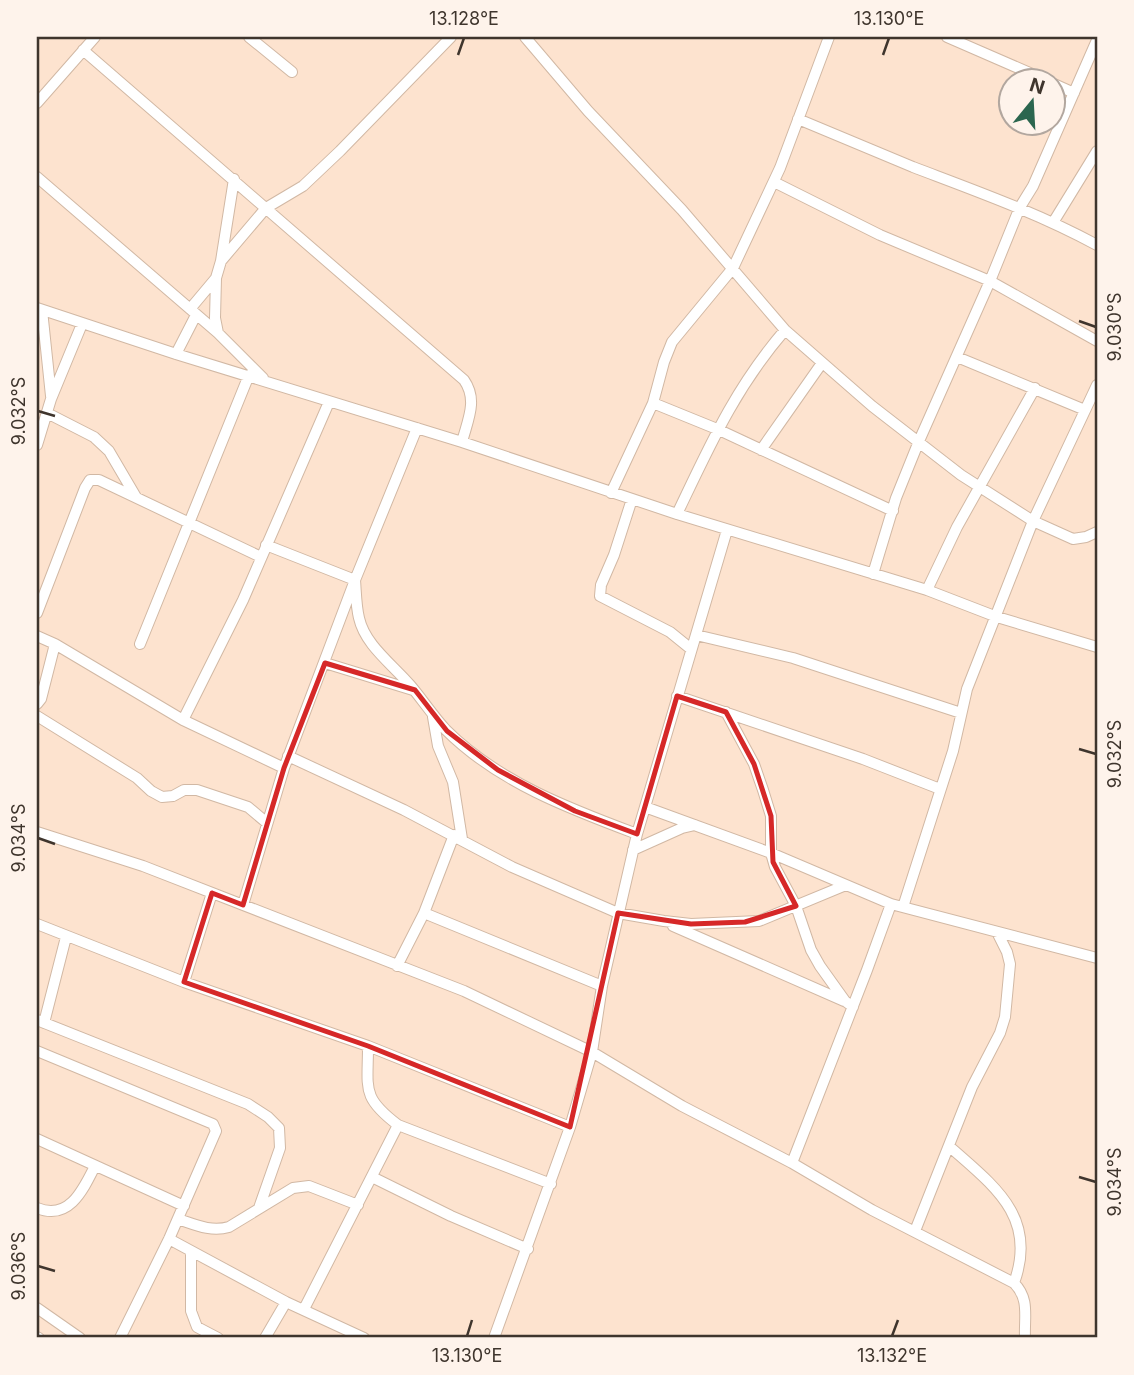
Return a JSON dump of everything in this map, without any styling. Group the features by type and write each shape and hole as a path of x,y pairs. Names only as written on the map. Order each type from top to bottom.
{"street":[{"path":"37,103 95,37"},
{"path":"249,37 292,72"},
{"path":"221,261 266,208 313,178 451,37"},
{"path":"525,37 587,111 682,210 785,330 822,363 872,406 980,487 1033,521 1073,539 1097,532"},
{"path":"611,493 653,403 663,362 672,342 733,268 774,181 829,37"},
{"path":"947,37 1014,66"},
{"path":"873,574 892,511 919,441 1020,207 1032,186 1097,40"},
{"path":"83,50 464,380 472,391 472,401 462,442"},
{"path":"37,82 46,90"},
{"path":"1068,90 1074,93"},
{"path":"798,119 1054,221 1097,244"},
{"path":"1054,221 1097,151"},
{"path":"37,177 218,333 265,380"},
{"path":"218,333 215,318 216,278 234,179"},
{"path":"774,181 880,235 990,281 1097,341"},
{"path":"176,354 193,312 216,278"},
{"path":"51,399 39,309 462,442 727,530 927,590 997,617 1097,647"},
{"path":"37,445 51,399 82,324"},
{"path":"677,514 717,429 758,362 785,330"},
{"path":"957,356 1085,410"},
{"path":"761,450 822,363"},
{"path":"140,644 249,375"},
{"path":"903,907 953,751 967,689 1033,521 1097,385"},
{"path":"927,590 957,527 1035,388"},
{"path":"183,720 243,600 329,402"},
{"path":"653,403 717,429 892,511"},
{"path":"47,413 94,437 109,451 137,499"},
{"path":"243,905 286,762 355,580 417,428"},
{"path":"37,613 90,480 99,480 261,557"},
{"path":"632,499 601,585 600,596 670,632 691,649"},
{"path":"494,1338 551,1184 592,1052 602,986 637,834 727,530"},
{"path":"266,545 355,580"},
{"path":"355,580 359,618 366,634 385,660 455,737 498,770 575,811 637,834"},
{"path":"696,635 793,658 961,713"},
{"path":"37,636 183,720 458,837 512,867 618,913 664,922 759,921 846,885"},
{"path":"37,704 41,699 55,645"},
{"path":"325,663 415,690"},
{"path":"677,696 863,759 940,789"},
{"path":"726,712 754,764 763,790 771,816 771,853 775,867 796,906 811,950 849,1004"},
{"path":"397,966 458,837 453,782 438,746 433,714"},
{"path":"37,716 138,778 151,791 162,797 173,796 184,790 197,790 248,807 267,824"},
{"path":"645,807 771,853 891,904 1097,958"},
{"path":"633,850 682,828 696,825"},
{"path":"37,832 131,862 464,991 592,1052 682,1106 792,1163 872,1210 1014,1283 1022,1291 1025,1338"},
{"path":"184,982 212,893"},
{"path":"792,1163 849,1004 891,904"},
{"path":"424,913 602,986"},
{"path":"664,922 849,1004"},
{"path":"37,924 184,982 368,1045 570,1127"},
{"path":"915,1231 972,1087 996,1045 1004,1017 1010,964 996,932"},
{"path":"66,937 41,1022 248,1104 268,1117 279,1128 280,1148 259,1208"},
{"path":"368,1045 368,1087 372,1101 398,1125 551,1184"},
{"path":"37,1051 213,1124 216,1132 169,1239 120,1338"},
{"path":"304,1309 398,1125"},
{"path":"37,1139 184,1206"},
{"path":"950,1147 996,1188 1005,1198 1016,1219 1022,1253 1014,1283"},
{"path":"37,1208 45,1212 59,1212 73,1203 81,1194 95,1166"},
{"path":"372,1177 451,1216 528,1249"},
{"path":"178,1219 220,1229 229,1227 293,1188 309,1186 358,1205"},
{"path":"169,1239 286,1302 364,1338"},
{"path":"191,1251 191,1311 197,1327 218,1338"},
{"path":"265,1338 286,1302"},
{"path":"37,1308 80,1338"}],"highlighted area":[{"path":"325,663 415,690 447,731 498,770 575,811 637,834 677,696 726,712 754,764 771,816 773,862 796,906 745,922 691,924 618,913 570,1127 368,1046 184,982 212,893 243,905 284,768"}]}
